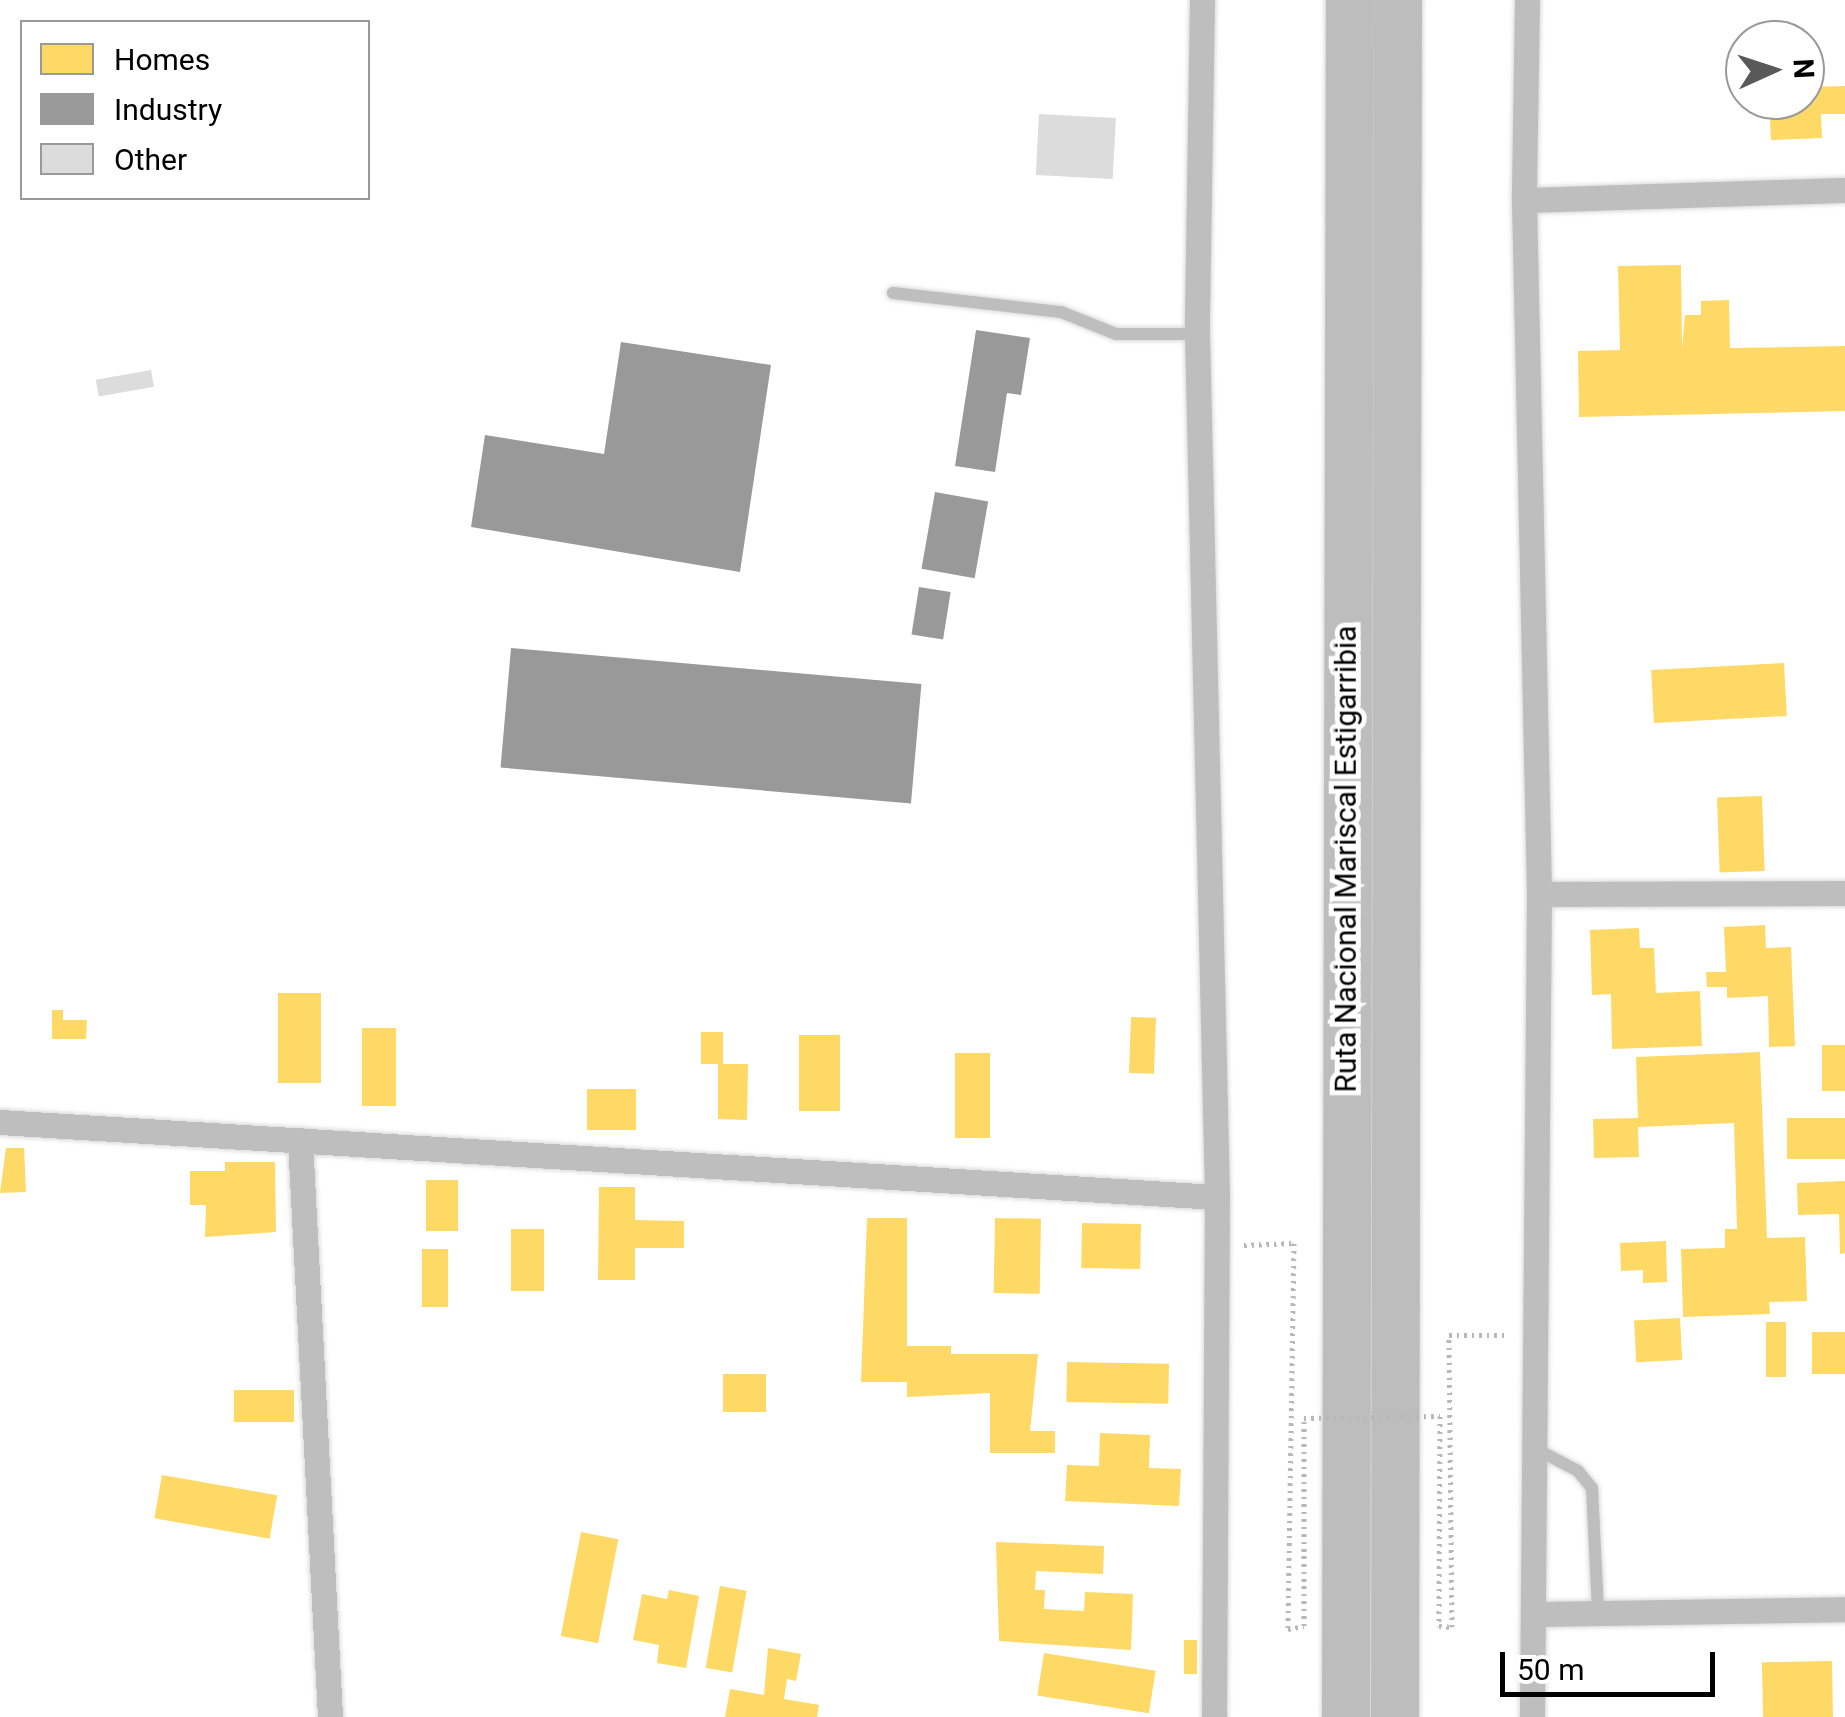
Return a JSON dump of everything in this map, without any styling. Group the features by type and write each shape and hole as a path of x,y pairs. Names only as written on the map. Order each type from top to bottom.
{"highway":[{"name":"Ruta Nacional Mariscal Estigarribia","path":"1346,1717 1350,0"},
{"name":"Ruta Nacional Mariscal Estigarribia","path":"1395,1717 1398,0"}],"street":[{"path":"1202,0 1198,334 1217,1197 1214,1717"},
{"path":"1527,0 1524,200 1539,894 1536,1614 1532,1717"},
{"path":"1524,200 1845,190"},
{"path":"1539,894 1845,894"},
{"path":"0,1122 1217,1197"},
{"path":"300,1140 330,1717"},
{"path":"1536,1614 1845,1610"}],"lane":[{"path":"893,293 1061,312 1116,334 1198,334"},
{"path":"1536,1448 1578,1471 1592,1488 1598,1612"}],"path":[{"path":"1216,1245 1294,1243 1288,1629 1304,1626 1304,1418 1440,1416 1439,1626 1452,1626 1449,1335 1536,1334"}],"building: Homes":[{"path":"1825,86 1845,86 1845,114 1825,114"},
{"path":"1770,120 1821,120 1822,138 1771,140"},
{"path":"1681,265 1682,349 1685,315 1701,315 1701,301 1729,300 1730,348 1845,346 1845,411 1579,417 1578,351 1620,350 1618,266"},
{"path":"1784,663 1787,716 1654,723 1651,670"},
{"path":"1762,796 1765,871 1720,873 1717,798"},
{"path":"1765,925 1766,948 1791,947 1795,1046 1769,1047 1768,996 1727,998 1727,987 1707,987 1706,972 1726,972 1724,927"},
{"path":"1639,928 1640,948 1654,948 1656,993 1700,991 1702,1046 1612,1049 1611,994 1592,995 1590,930"},
{"path":"278,993 321,993 321,1083 278,1083"},
{"path":"52,1010 63,1010 63,1020 87,1020 86,1039 52,1039"},
{"path":"1131,1017 1156,1018 1154,1074 1129,1073"},
{"path":"362,1028 396,1028 396,1106 362,1106"},
{"path":"701,1032 723,1032 723,1064 748,1064 747,1120 718,1119 718,1064 701,1064"},
{"path":"799,1035 840,1035 840,1111 799,1111"},
{"path":"1822,1045 1845,1045 1845,1091 1822,1091"},
{"path":"1760,1052 1767,1238 1805,1237 1807,1301 1769,1302 1770,1314 1683,1317 1681,1249 1725,1248 1725,1229 1737,1229 1734,1123 1638,1127 1639,1157 1594,1158 1593,1119 1638,1118 1636,1057"},
{"path":"955,1053 990,1053 990,1138 955,1138"},
{"path":"587,1089 636,1089 636,1130 587,1130"},
{"path":"1787,1118 1845,1118 1845,1159 1787,1159"},
{"path":"6,1148 24,1148 26,1192 0,1193"},
{"path":"225,1162 275,1162 276,1232 205,1237 206,1205 190,1205 190,1171 225,1171"},
{"path":"426,1180 458,1180 458,1231 426,1231"},
{"path":"1845,1181 1845,1253 1840,1254 1839,1214 1798,1215 1797,1183"},
{"path":"599,1187 635,1187 635,1220 684,1221 684,1248 635,1248 635,1280 598,1280"},
{"path":"867,1218 907,1218 907,1346 951,1346 951,1354 1038,1354 1030,1431 1055,1431 1055,1453 990,1453 990,1393 907,1397 907,1382 861,1382"},
{"path":"995,1218 1041,1219 1040,1294 994,1293"},
{"path":"1082,1223 1141,1224 1140,1269 1081,1268"},
{"path":"511,1229 544,1229 544,1291 511,1291"},
{"path":"1666,1241 1667,1282 1643,1283 1643,1270 1621,1271 1620,1243"},
{"path":"422,1249 448,1249 448,1307 422,1307"},
{"path":"1680,1318 1682,1360 1636,1362 1634,1320"},
{"path":"1766,1322 1786,1322 1786,1377 1766,1377"},
{"path":"1812,1332 1845,1332 1845,1374 1812,1374"},
{"path":"1067,1362 1169,1364 1168,1404 1066,1402"},
{"path":"723,1374 766,1374 766,1412 723,1412"},
{"path":"234,1390 294,1390 294,1422 234,1422"},
{"path":"1100,1433 1150,1435 1149,1468 1181,1469 1179,1506 1065,1501 1067,1465 1099,1466"},
{"path":"162,1475 277,1495 270,1539 154,1518"},
{"path":"581,1532 618,1539 598,1643 561,1636"},
{"path":"996,1542 1104,1546 1103,1574 1036,1571 1035,1590 1045,1590 1044,1609 1084,1611 1085,1592 1133,1594 1131,1650 999,1641"},
{"path":"720,1586 747,1591 732,1672 706,1668"},
{"path":"669,1590 699,1596 686,1668 657,1663 659,1645 633,1640 642,1594 667,1599"},
{"path":"1184,1640 1197,1640 1197,1674 1184,1674"},
{"path":"768,1648 801,1654 796,1681 787,1679 784,1699 819,1705 817,1717 725,1717 730,1689 764,1695"},
{"path":"1044,1653 1156,1671 1149,1713 1037,1695"},
{"path":"1832,1661 1833,1717 1763,1717 1762,1662"}],"building: Industry":[{"path":"976,330 1030,338 1021,395 1007,393 995,472 955,466"},
{"path":"621,342 771,365 740,572 471,527 485,435 604,454"},
{"path":"935,492 988,501 975,578 921,569"},
{"path":"919,587 951,592 943,639 911,634"},
{"path":"511,648 921,684 911,803 501,768"}],"building: Other":[{"path":"1039,114 1116,118 1113,179 1036,175"},
{"path":"151,370 154,387 99,396 96,380"}]}
